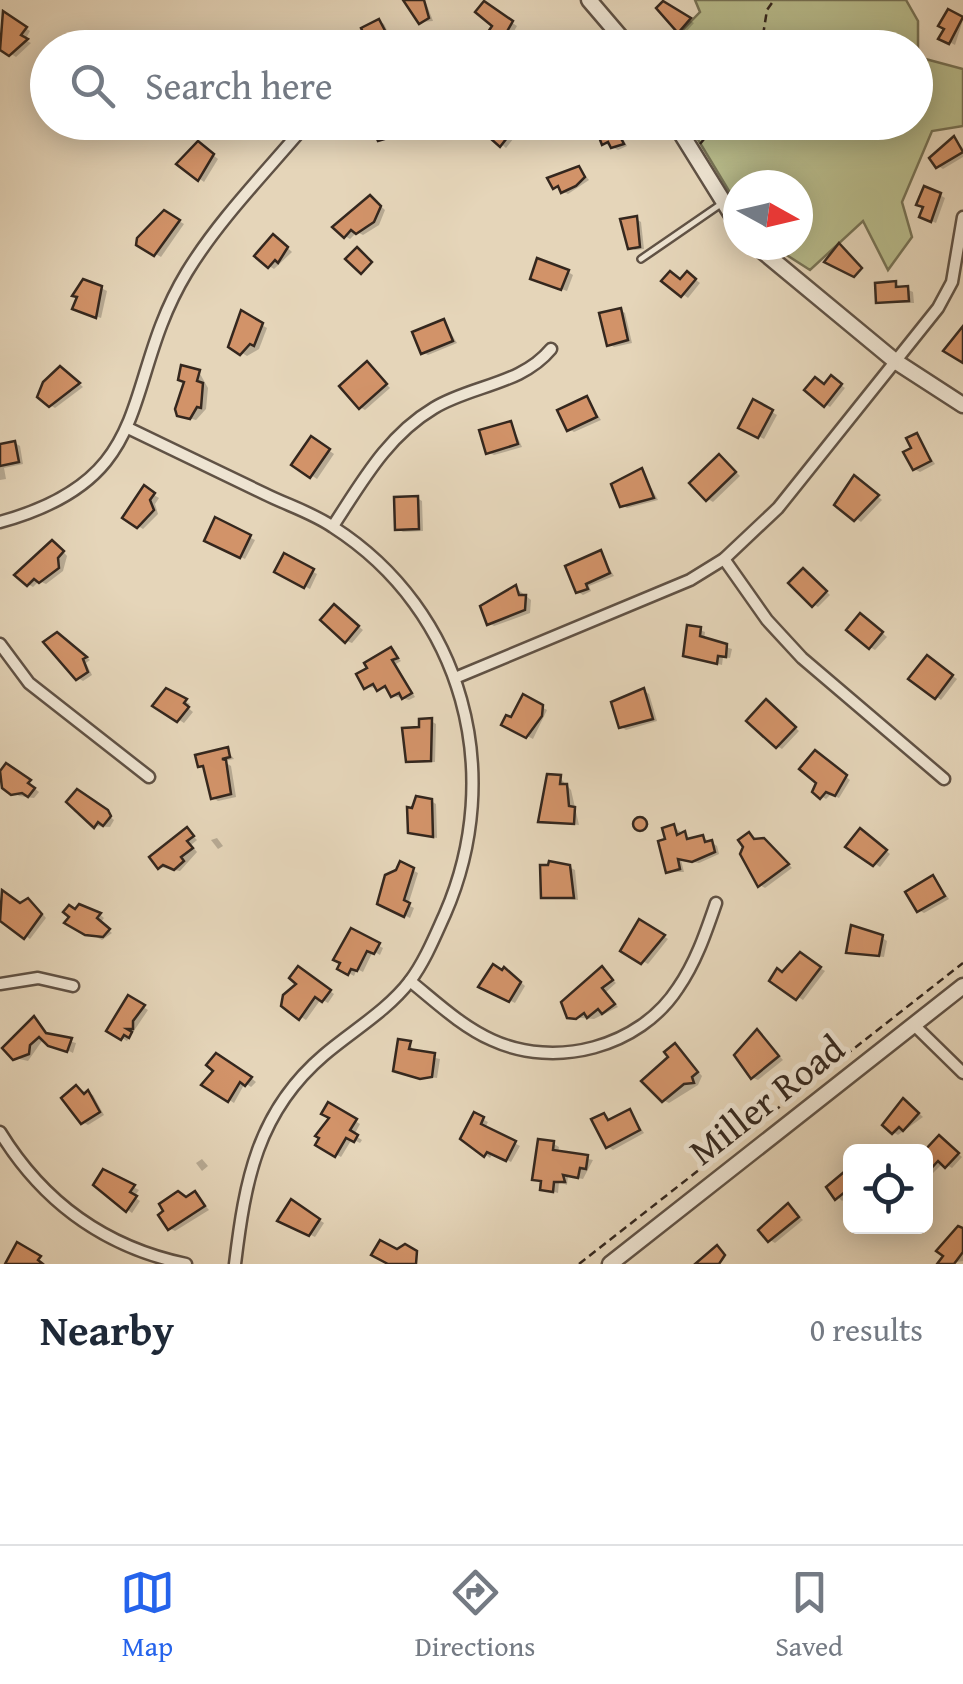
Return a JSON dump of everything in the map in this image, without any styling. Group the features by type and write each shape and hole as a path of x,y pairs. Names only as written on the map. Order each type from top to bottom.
{"street":[{"path":"588,0 614,30"},
{"path":"0,522 43,508 80,488 128,428 154,348 186,274 294,140"},
{"path":"684,140 723,206"},
{"path":"455,678 690,580 724,560 778,508 945,298 956,266 963,217"},
{"path":"773,260 894,361 963,405"},
{"path":"333,526 369,470 406,427 436,407 527,372 550,348"},
{"path":"128,428 333,526 374,560 426,616 455,678 466,721 476,796 460,881 410,981 302,1076 276,1108 249,1170 235,1264"},
{"path":"724,560 767,620 802,658 944,779"},
{"path":"0,644 29,683 149,777"},
{"path":"410,981 494,1041 540,1052 584,1051 630,1032 676,992 700,948 716,903"},
{"path":"0,984 38,978 72,986"},
{"name":"Miller Road","path":"610,1264 963,986"},
{"path":"914,1024 963,1073"},
{"path":"0,1132 42,1190 84,1224 132,1248 186,1264"}],"lane":[{"path":"641,259 721,204"}],"path":[{"path":"764,30 767,10 774,0"},
{"path":"690,150 705,140"},
{"path":"579,1264 963,963"}],"green space":[{"path":"695,0 906,0 918,21 918,30 683,30 700,12"},
{"path":"933,61 963,69 963,126 933,131"},
{"path":"698,140 928,140 902,202 912,237 888,270 863,221 810,270 794,260 813,260 813,170 723,170 723,181"}],"building":[{"path":"403,0 424,0 429,18 419,24"},
{"path":"484,1 513,21 508,30 489,30 492,26 475,12"},
{"path":"663,1 691,18 681,30 675,30 656,8"},
{"path":"948,9 963,17 949,44 938,39 944,29 938,26"},
{"path":"3,11 27,27 21,35 28,39 9,56 0,50"},
{"path":"379,19 385,30 362,30"},
{"path":"954,136 963,152 936,168 929,158"},
{"path":"600,140 622,140 624,144 611,148 608,142 602,145"},
{"path":"198,141 214,154 198,181 176,164"},
{"path":"579,166 585,177 576,186 561,193 558,186 553,189 547,178"},
{"path":"924,186 941,193 931,222 919,217 923,207 916,205"},
{"path":"370,195 381,206 374,222 356,234 351,230 344,238 332,227"},
{"path":"164,210 180,220 154,256 136,245 137,238"},
{"path":"637,216 640,247 628,249 620,219"},
{"path":"273,234 288,247 278,263 275,260 268,268 254,256"},
{"path":"839,243 862,268 854,277 824,262"},
{"path":"357,247 372,262 361,274 345,259"},
{"path":"537,258 569,270 561,290 530,279"},
{"path":"670,271 680,279 687,271 696,279 681,297 661,281"},
{"path":"83,279 102,286 96,318 72,309 77,297 72,296"},
{"path":"896,281 896,287 908,286 909,301 876,303 875,283"},
{"path":"621,308 628,340 607,346 599,313"},
{"path":"241,310 263,323 254,346 250,344 240,355 228,347"},
{"path":"444,319 453,341 421,354 412,332"},
{"path":"963,326 963,363 943,351"},
{"path":"367,361 387,384 359,409 339,386"},
{"path":"181,365 200,370 197,381 203,383 201,408 197,407 190,419 177,416 175,409 184,382 178,380"},
{"path":"60,366 80,383 49,407 37,397 43,382"},
{"path":"831,375 842,384 824,407 804,390 815,377 824,384"},
{"path":"587,396 597,417 567,431 557,410"},
{"path":"753,399 773,410 758,438 738,428"},
{"path":"511,421 518,444 486,454 479,430"},
{"path":"917,433 931,461 913,470 903,452 911,448 906,438"},
{"path":"311,436 330,449 310,478 291,465"},
{"path":"15,441 19,462 0,466 0,444"},
{"path":"719,454 736,472 706,501 689,483"},
{"path":"642,468 654,498 620,507 611,484"},
{"path":"854,475 879,495 854,521 834,505"},
{"path":"144,485 155,493 150,500 154,510 137,528 122,518"},
{"path":"418,496 419,529 395,530 394,497"},
{"path":"215,517 251,535 240,558 204,541"},
{"path":"52,540 64,551 58,558 59,568 39,583 34,579 27,586 14,575"},
{"path":"601,550 610,573 576,593 565,566"},
{"path":"284,553 314,569 304,588 274,572"},
{"path":"803,568 827,591 812,607 788,583"},
{"path":"516,585 519,595 526,595 525,610 487,625 480,606"},
{"path":"334,604 359,626 345,643 320,620"},
{"path":"860,613 883,632 869,649 846,630"},
{"path":"687,625 701,627 700,636 727,644 726,657 718,656 717,664 683,656"},
{"path":"57,632 87,657 83,659 88,672 76,680 43,642"},
{"path":"391,647 398,658 392,660 412,693 402,699 399,693 391,697 385,686 377,691 373,684 364,689 356,674 367,668 364,663"},
{"path":"927,655 953,675 935,699 908,679"},
{"path":"166,688 187,699 184,703 189,707 177,722 152,706"},
{"path":"644,688 653,719 619,728 611,702"},
{"path":"523,694 543,705 542,716 526,738 501,725 506,715 511,717"},
{"path":"766,699 796,727 776,748 746,721"},
{"path":"432,718 431,761 406,762 402,728 419,727 419,719"},
{"path":"228,747 230,757 222,759 226,760 231,794 211,799 203,766 198,767 195,755"},
{"path":"815,750 847,775 835,796 826,792 820,799 812,792 816,783 799,769"},
{"path":"6,763 31,780 28,783 35,788 28,797 22,793 11,795 2,788 0,771"},
{"path":"547,774 561,775 560,784 567,784 569,806 575,807 574,824 538,822"},
{"path":"77,789 108,810 111,816 103,826 98,822 94,828 66,802"},
{"path":"416,796 432,799 433,837 408,833 407,807 412,808"},
{"path":"640,817 647,824 640,831 633,824"},
{"path":"674,824 677,835 685,831 687,839 703,835 705,842 712,840 715,852 692,862 678,859 680,869 666,873 658,841 665,839 662,828"},
{"path":"187,827 194,836 187,841 193,848 181,857 184,861 174,870 163,865 158,869 149,857"},
{"path":"860,828 887,850 873,866 845,847"},
{"path":"749,832 754,839 764,838 789,864 758,887 740,854 743,847 738,840"},
{"path":"400,861 414,868 404,900 410,903 404,917 377,904 385,875 396,870"},
{"path":"549,861 570,865 574,898 541,898 540,865 548,865"},
{"path":"933,875 945,896 917,912 905,892"},
{"path":"2,890 20,903 28,898 42,914 24,939 0,921"},
{"path":"79,904 101,913 97,918 110,929 103,937 85,935 64,923 69,917 63,912 69,905 75,909"},
{"path":"639,919 665,935 641,964 620,951"},
{"path":"851,925 883,935 879,956 846,953"},
{"path":"351,928 380,943 374,954 367,951 357,971 351,969 348,975 337,969 340,963 333,960"},
{"path":"800,952 821,967 796,1000 769,981 777,968 782,972"},
{"path":"493,964 502,970 504,967 521,982 509,1002 478,987"},
{"path":"298,966 331,990 322,1002 315,997 299,1020 281,1006 283,995 296,984 289,978"},
{"path":"602,966 613,980 602,988 615,1004 602,1014 598,1009 587,1018 584,1013 576,1019 567,1018 561,1002"},
{"path":"128,995 145,1005 133,1021 133,1029 127,1029 132,1032 129,1038 124,1035 121,1040 106,1031"},
{"path":"34,1016 46,1033 72,1038 67,1052 48,1046 39,1037 30,1045 29,1054 13,1060 2,1048"},
{"path":"757,1029 779,1056 751,1079 734,1055"},
{"path":"398,1039 411,1041 409,1049 435,1053 432,1077 420,1079 393,1071"},
{"path":"675,1043 698,1072 692,1077 694,1083 684,1084 662,1102 641,1081 668,1057 664,1052"},
{"path":"216,1053 252,1077 245,1086 240,1082 228,1102 201,1085 213,1071 206,1065"},
{"path":"76,1085 84,1094 88,1090 100,1112 81,1124 61,1098"},
{"path":"903,1098 919,1113 903,1131 899,1127 892,1134 882,1125"},
{"path":"328,1102 357,1119 350,1130 358,1135 354,1142 346,1138 335,1157 315,1145 319,1138 315,1136 329,1118 321,1114"},
{"path":"630,1109 640,1130 606,1148 591,1119 604,1113 608,1120"},
{"path":"474,1112 484,1117 481,1124 516,1141 506,1161 487,1152 484,1157 460,1139"},
{"path":"939,1135 959,1153 945,1168 938,1161 933,1166 931,1144"},
{"path":"538,1139 554,1141 553,1150 588,1155 586,1169 580,1168 578,1178 563,1175 565,1182 554,1182 553,1192 540,1190 541,1181 532,1180"},
{"path":"103,1169 135,1185 130,1192 137,1196 126,1212 93,1185"},
{"path":"843,1173 843,1194 835,1200 826,1187"},
{"path":"178,1191 186,1197 195,1191 205,1206 168,1230 158,1215 163,1211 159,1204"},
{"path":"291,1199 320,1219 309,1236 277,1221"},
{"path":"788,1203 799,1217 768,1242 758,1230"},
{"path":"958,1226 963,1228 963,1252 954,1264 937,1264 943,1256 936,1251"},
{"path":"380,1240 397,1249 405,1244 417,1251 416,1264 388,1264 371,1255"},
{"path":"17,1242 41,1256 38,1260 43,1264 5,1264"},
{"path":"717,1245 725,1255 719,1264 695,1264"}]}
